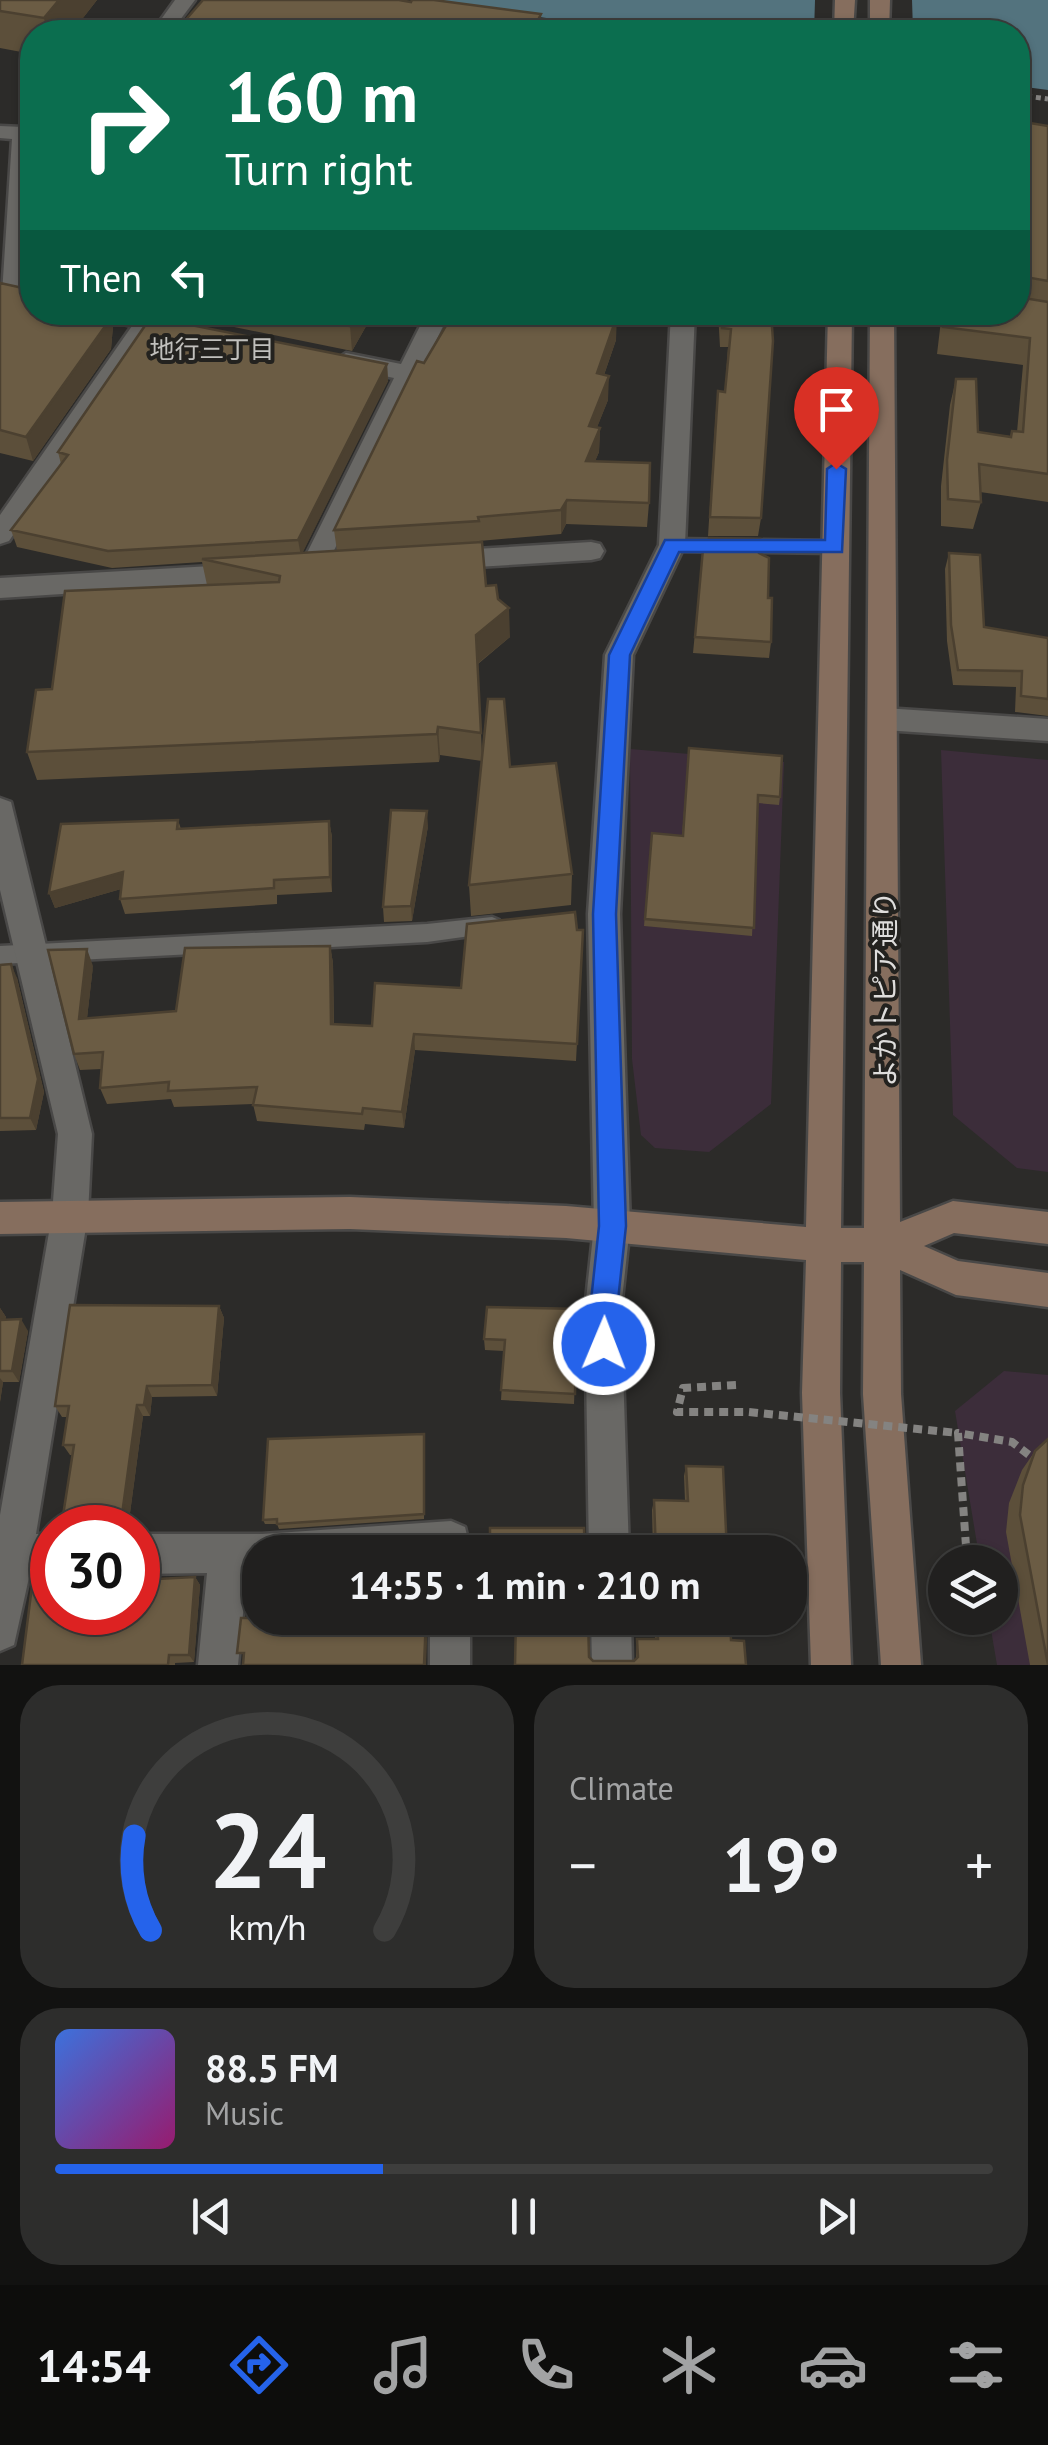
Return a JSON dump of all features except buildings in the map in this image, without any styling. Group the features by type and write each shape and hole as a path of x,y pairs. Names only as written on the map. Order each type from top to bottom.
{"street":[{"path":"18,133 20,214"},
{"path":"0,318 20,298"},
{"path":"0,535 144,325"},
{"path":"162,325 221,336"},
{"path":"292,570 432,325"},
{"path":"609,1535 604,1310 612,1226 595,915 620,655 672,545 682,325"},
{"name":"よかトピア通り","path":"831,1665 820,1393 840,325"},
{"name":"よかトピア通り","path":"882,325 882,1394 901,1665"},
{"path":"314,354 407,372"},
{"path":"411,562 590,551"},
{"path":"0,588 352,566"},
{"path":"884,719 1048,730"},
{"path":"0,810 8,864 33,952 74,1134 70,1215 0,1631"},
{"path":"0,1218 350,1213 612,1226 823,1245 884,1245 953,1217 1048,1228"},
{"path":"884,1245 956,1278 1048,1290"},
{"path":"12,1553 30,1553"},
{"path":"160,1554 242,1553"},
{"path":"218,1665 242,1586"},
{"path":"450,1635 450,1665"},
{"path":"611,1635 612,1665"}],"lane":[{"path":"672,545 835,547"},
{"path":"0,955 427,933 506,925"}],"path":[{"path":"736,1385 683,1388 677,1412 749,1412 958,1434 1012,1442 1034,1458"},
{"path":"958,1434 966,1545"}],"shaded area":[{"path":"630,749 784,762 771,1104 709,1152 655,1148 641,1135 632,1059"},
{"path":"941,750 1048,760 1048,1172 1017,1168 953,1115"},
{"path":"1004,1371 1048,1375 1048,1665 997,1665 992,1635 1018,1635 1018,1545 977,1545 955,1411"}],"water":[{"path":"420,0 1048,0 1048,90 1030,88 1030,20 560,20"}],"pier":[{"path":"815,0 912,0 913,20 814,20"}],"district":[{"name":"地行三丁目","path":"212,349"}],"route":[{"path":"604,1344 612,1226 604,914 620,655 672,545 835,547 836,469"}]}
